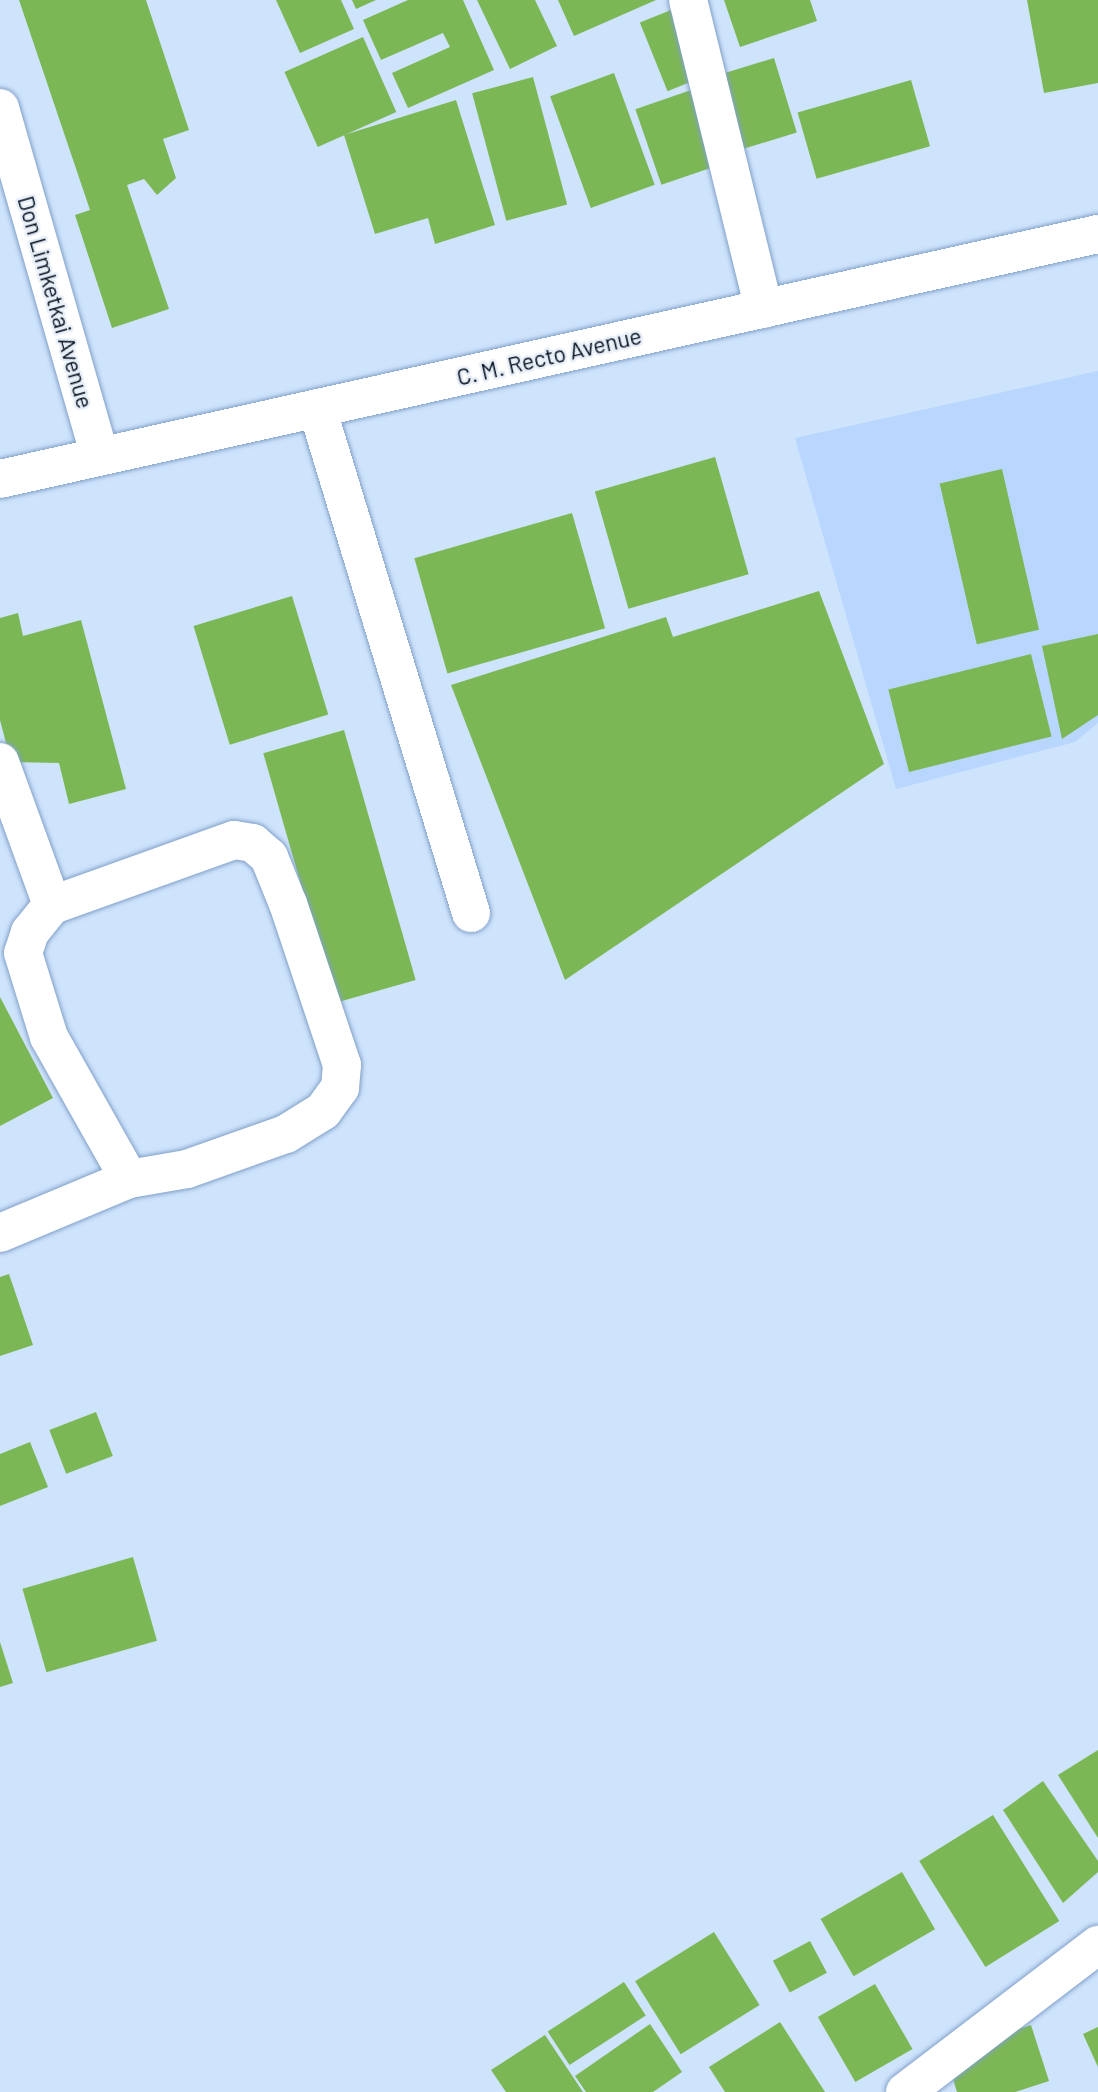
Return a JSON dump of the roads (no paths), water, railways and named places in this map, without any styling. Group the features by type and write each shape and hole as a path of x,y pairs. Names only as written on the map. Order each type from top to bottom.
{"main road":[{"path":"688,0 764,309"},
{"name":"Don Limketkai Avenue","path":"0,108 100,456"},
{"name":"C. M. Recto Avenue","path":"0,478 1098,234"},
{"path":"317,408 471,913"},
{"path":"0,762 52,905"},
{"path":"0,1233 130,1179 187,1168 286,1134 323,1111 340,1088 342,1065 288,904 269,857 253,843 234,840 52,905 30,932 23,953 29,986 49,1037 130,1179"},
{"path":"905,2092 1098,1945"}]}
